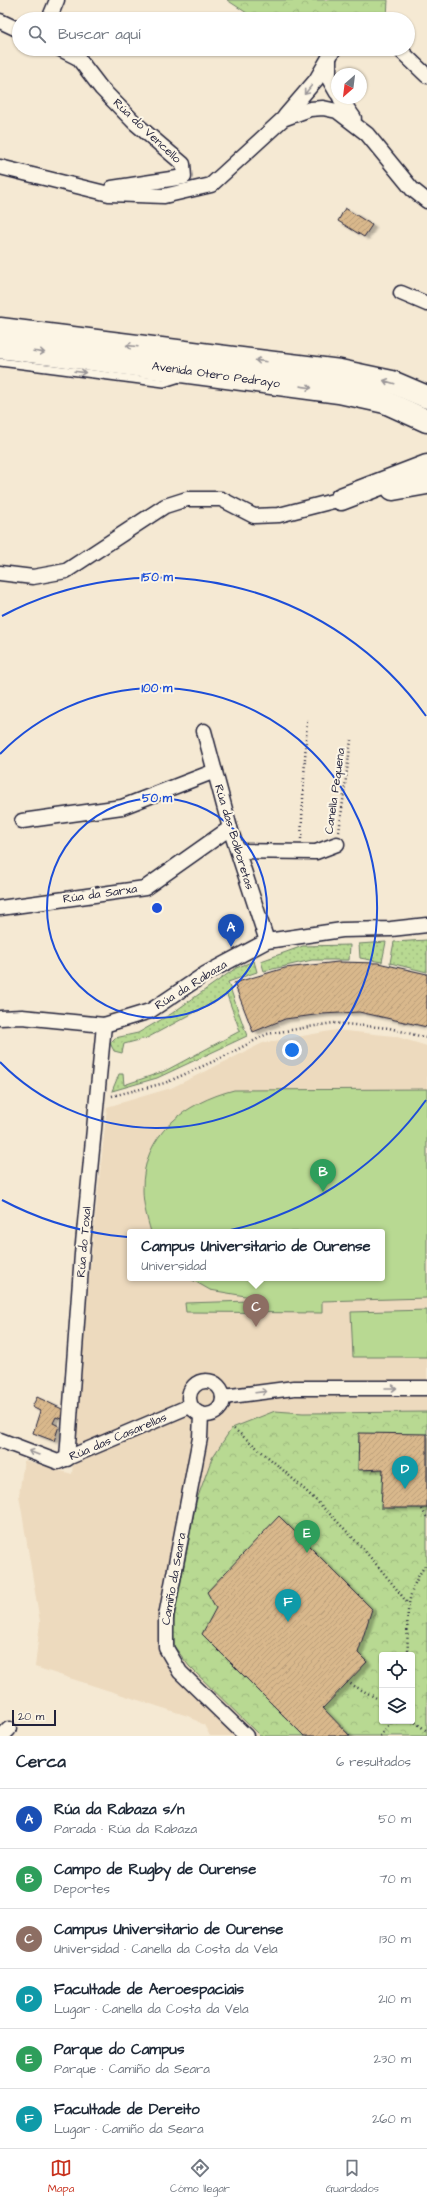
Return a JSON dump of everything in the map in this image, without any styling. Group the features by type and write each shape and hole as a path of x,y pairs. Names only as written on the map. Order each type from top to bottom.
{"main road":[{"name":"Avenida Otero Pedrayo","path":"0,330 340,370 392,382 424,408"},
{"name":"Avenida Otero Pedrayo","path":"0,347 339,392 385,402 424,408"},
{"path":"341,499 427,466"},
{"path":"341,499 427,483"}],"street":[{"path":"52,12 57,0"},
{"path":"0,21 12,27"},
{"name":"Rúa do Vencello","path":"74,56 78,58 101,88 135,123 183,164 184,177 116,187 103,192"},
{"path":"0,167 103,192 164,196 211,185 283,119 316,80 330,56"},
{"path":"331,56 329,80 331,83"},
{"path":"406,56 427,76"},
{"path":"344,104 412,189 427,201"},
{"path":"283,119 310,109 323,108 338,112 367,134"},
{"path":"401,293 427,304"},
{"path":"0,573 33,577 66,571 165,506 187,499 221,499 254,516 279,514 341,499"},
{"name":"Rúa das Bolboretas","path":"204,731 230,828 267,941"},
{"path":"22,821 122,807 215,771"},
{"name":"Rúa da Sarxa","path":"0,908 145,888 230,828"},
{"path":"238,851 316,852 337,844"},
{"name":"Rúa da Rabaza","path":"0,1018 22,1017 104,1025 150,1011 205,974 267,941 342,930 391,929 427,925"},
{"name":"Rúa do Toxal","path":"67,1458 82,1254 104,1025"},
{"path":"209,1382 214,1384 218,1387 223,1397 221,1405 217,1411 209,1415 201,1415 190,1406 189,1395 194,1386 198,1383 209,1382"},
{"path":"223,1397 294,1388 427,1388"},
{"name":"Rúa das Casarellas","path":"0,1440 58,1462 190,1406"},
{"name":"Camiño da Seara","path":"201,1415 200,1438 166,1616 166,1648 180,1672 246,1736"}],"lane":[{"path":"0,362 164,383 199,373"}],"path":[{"path":"300,852 307,719"},
{"name":"Canella Pequena","path":"337,844 351,740"},
{"path":"97,1097 120,1094 165,1083 221,1058 266,1034 333,1023 389,1028 427,1038"},
{"path":"234,1429 277,1464 335,1518 386,1575 408,1604"},
{"path":"422,1509 427,1518"},
{"path":"408,1652 406,1610 420,1572 427,1563"},
{"path":"347,1682 379,1699"},
{"path":"415,1722 427,1731"},
{"path":"380,1736 390,1724"}],"shaded area":[{"path":"336,1030 394,1036 427,1046 427,1736 210,1736 204,1725 188,1716 35,1667 40,1622 19,1495 24,1460 72,1474 93,1236 107,1107 171,1088 263,1043"}],"green space":[{"path":"227,0 388,0 387,12 245,12"},
{"path":"427,940 427,972 390,963 394,942"},
{"path":"386,942 382,962 360,958 359,944"},
{"path":"350,945 349,960 312,960 264,971 261,961 303,946"},
{"path":"254,961 257,972 228,982 247,1036 157,1078 112,1091 119,1074 123,1074 124,1085 165,1071 240,1031 227,995 147,1038 124,1044 122,1053 114,1051 110,1043 115,1038 138,1033 171,1014 236,968"},
{"path":"427,1089 427,1298 322,1301 322,1313 186,1312 185,1303 250,1301 251,1297 210,1290 194,1281 385,1281 385,1229 150,1229 143,1190 145,1170 150,1153 158,1137 183,1113 199,1103 234,1090"},
{"path":"427,1310 427,1357 353,1357 351,1312"},
{"path":"275,1411 303,1413 427,1412 427,1736 260,1736 189,1666 174,1646 173,1624 196,1502 212,1458 232,1428"}],"building":[{"path":"345,208 372,225 364,237 338,221"},
{"path":"338,962 378,963 427,974 427,1027 359,1012 322,1014 285,1019 253,1032 234,983 285,968"},
{"path":"37,1397 62,1409 61,1419 56,1417 53,1423 59,1426 54,1441 33,1433 40,1411 32,1407"},
{"path":"359,1433 427,1434 427,1508 381,1508 383,1469 358,1470"},
{"path":"279,1516 372,1609 358,1653 367,1662 323,1708 350,1736 304,1736 202,1634 216,1608 207,1592"}],"place":[{"name":"Rúa da Rabaza s/n","path":"231,947"},
{"name":"Campo de Rugby de Ourense","path":"323,1192"},
{"name":"Campus Universitario de Ourense","path":"256,1327"},
{"name":"Facultade de Aeroespaciais","path":"405,1489"},
{"name":"Parque do Campus","path":"307,1553"},
{"name":"Facultade de Dereito","path":"288,1622"}]}
